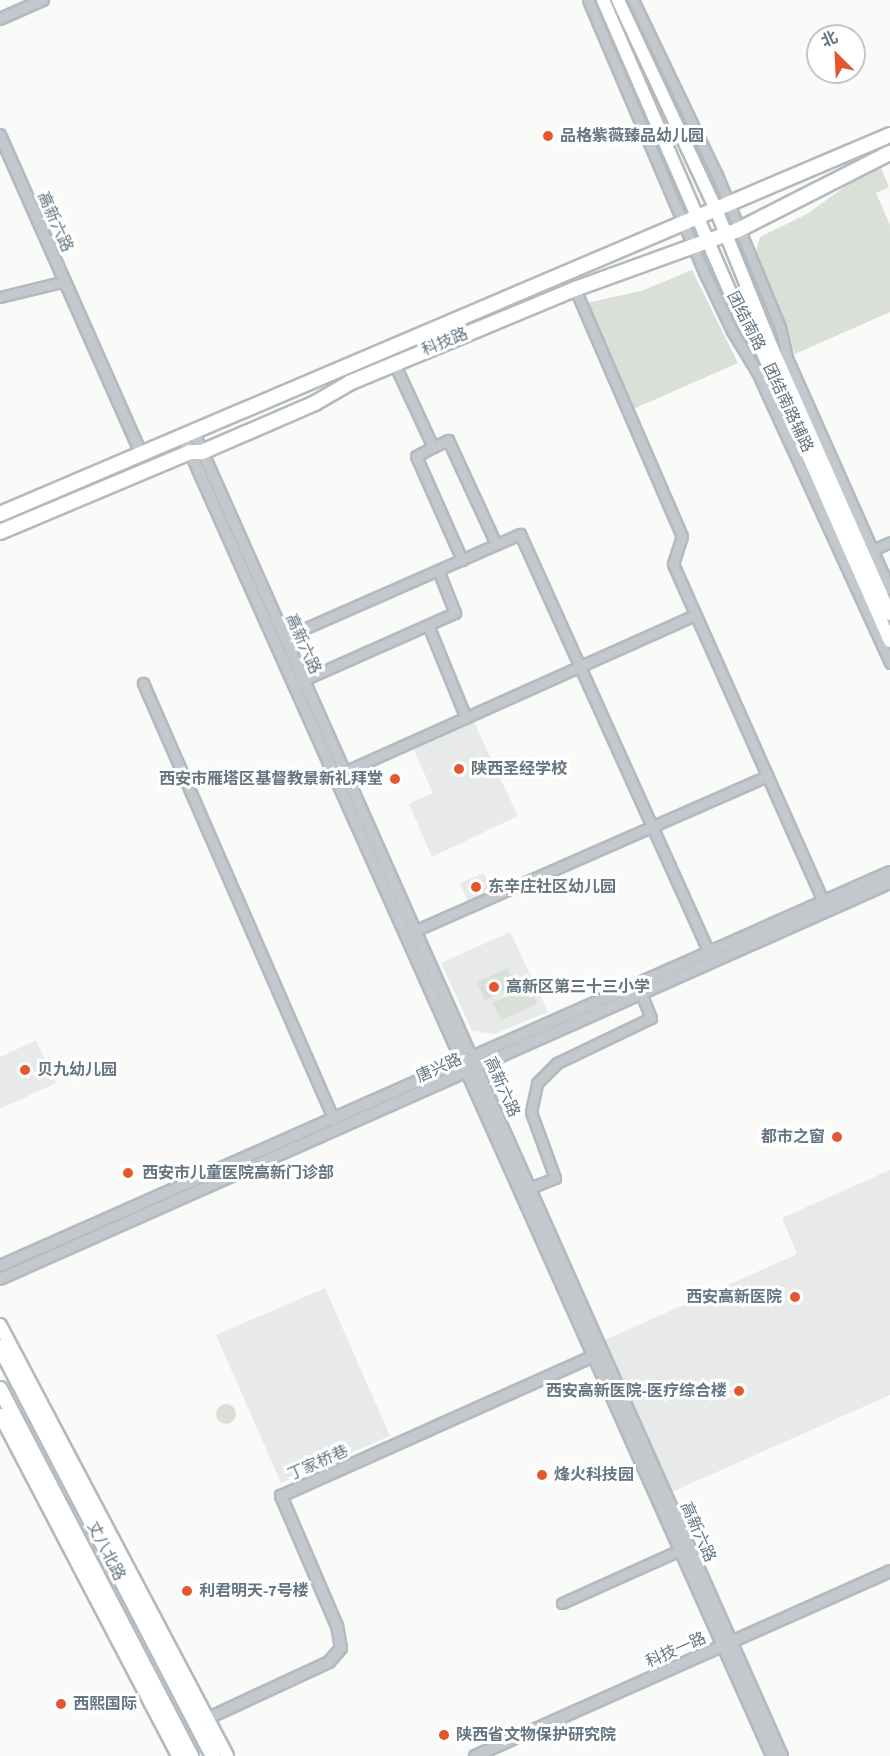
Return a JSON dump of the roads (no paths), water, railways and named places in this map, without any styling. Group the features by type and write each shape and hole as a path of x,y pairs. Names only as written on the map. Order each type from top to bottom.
{"main road":[{"name":"团结南路","path":"603,0 740,315 762,351 890,640"},
{"name":"团结南路","path":"618,0 721,205 868,552 890,615"},
{"name":"科技路","path":"0,514 696,215 890,135"},
{"name":"科技路","path":"0,532 196,452 394,363 575,289 709,242 890,153"},
{"path":"0,1325 202,1721 227,1756"},
{"name":"丈八北路","path":"0,1347 202,1721 213,1756"},
{"name":"丈八北路","path":"0,1389 191,1756"},
{"path":"0,1415 178,1756"}],"street":[{"path":"0,19 43,0"},
{"name":"团结南路辅路","path":"588,0 732,332 757,372 890,663"},
{"path":"633,0 721,205"},
{"name":"高新六路","path":"0,135 141,453"},
{"path":"0,297 65,281"},
{"path":"575,289 682,536 673,564 825,906"},
{"path":"394,363 433,447"},
{"name":"高新六路","path":"188,434 727,1644 772,1756"},
{"path":"462,560 416,456 433,447 448,440 496,544"},
{"path":"306,628 519,534 711,956"},
{"path":"890,542 868,552 890,589"},
{"path":"298,682 455,613 438,570"},
{"path":"344,771 695,615"},
{"path":"428,625 466,718"},
{"name":"高新六路","path":"298,682 344,771 470,1065 530,1188 680,1550 782,1756"},
{"path":"143,683 334,1120"},
{"path":"414,931 767,776"},
{"name":"唐兴路","path":"0,1279 825,906 890,872"},
{"name":"唐兴路","path":"825,906 890,883"},
{"name":"唐兴路","path":"0,1266 334,1120 641,993 711,956"},
{"path":"530,1188 555,1178 531,1112 537,1083 557,1063 651,1018 641,993"},
{"name":"丁家桥巷","path":"202,1721 329,1662 341,1648 337,1626 281,1496 598,1354"},
{"path":"562,1603 680,1550"},
{"name":"科技一路","path":"475,1756 890,1571"}],"place":[{"name":"品格紫薇臻品幼儿园","path":"548,136"},
{"name":"陕西圣经学校","path":"459,769"},
{"name":"西安市雁塔区基督教景新礼拜堂","path":"395,779"},
{"name":"东辛庄社区幼儿园","path":"476,887"},
{"name":"高新区第三十三小学","path":"494,987"},
{"name":"贝九幼儿园","path":"25,1070"},
{"name":"都市之窗","path":"837,1137"},
{"name":"西安市儿童医院高新门诊部","path":"128,1173"},
{"name":"西安高新医院","path":"795,1297"},
{"name":"西安高新医院-医疗综合楼","path":"739,1391"},
{"name":"烽火科技园","path":"542,1475"},
{"name":"利君明天-7号楼","path":"187,1591"},
{"name":"西熙国际","path":"61,1704"},
{"name":"陕西省文物保护研究院","path":"444,1735"}]}
